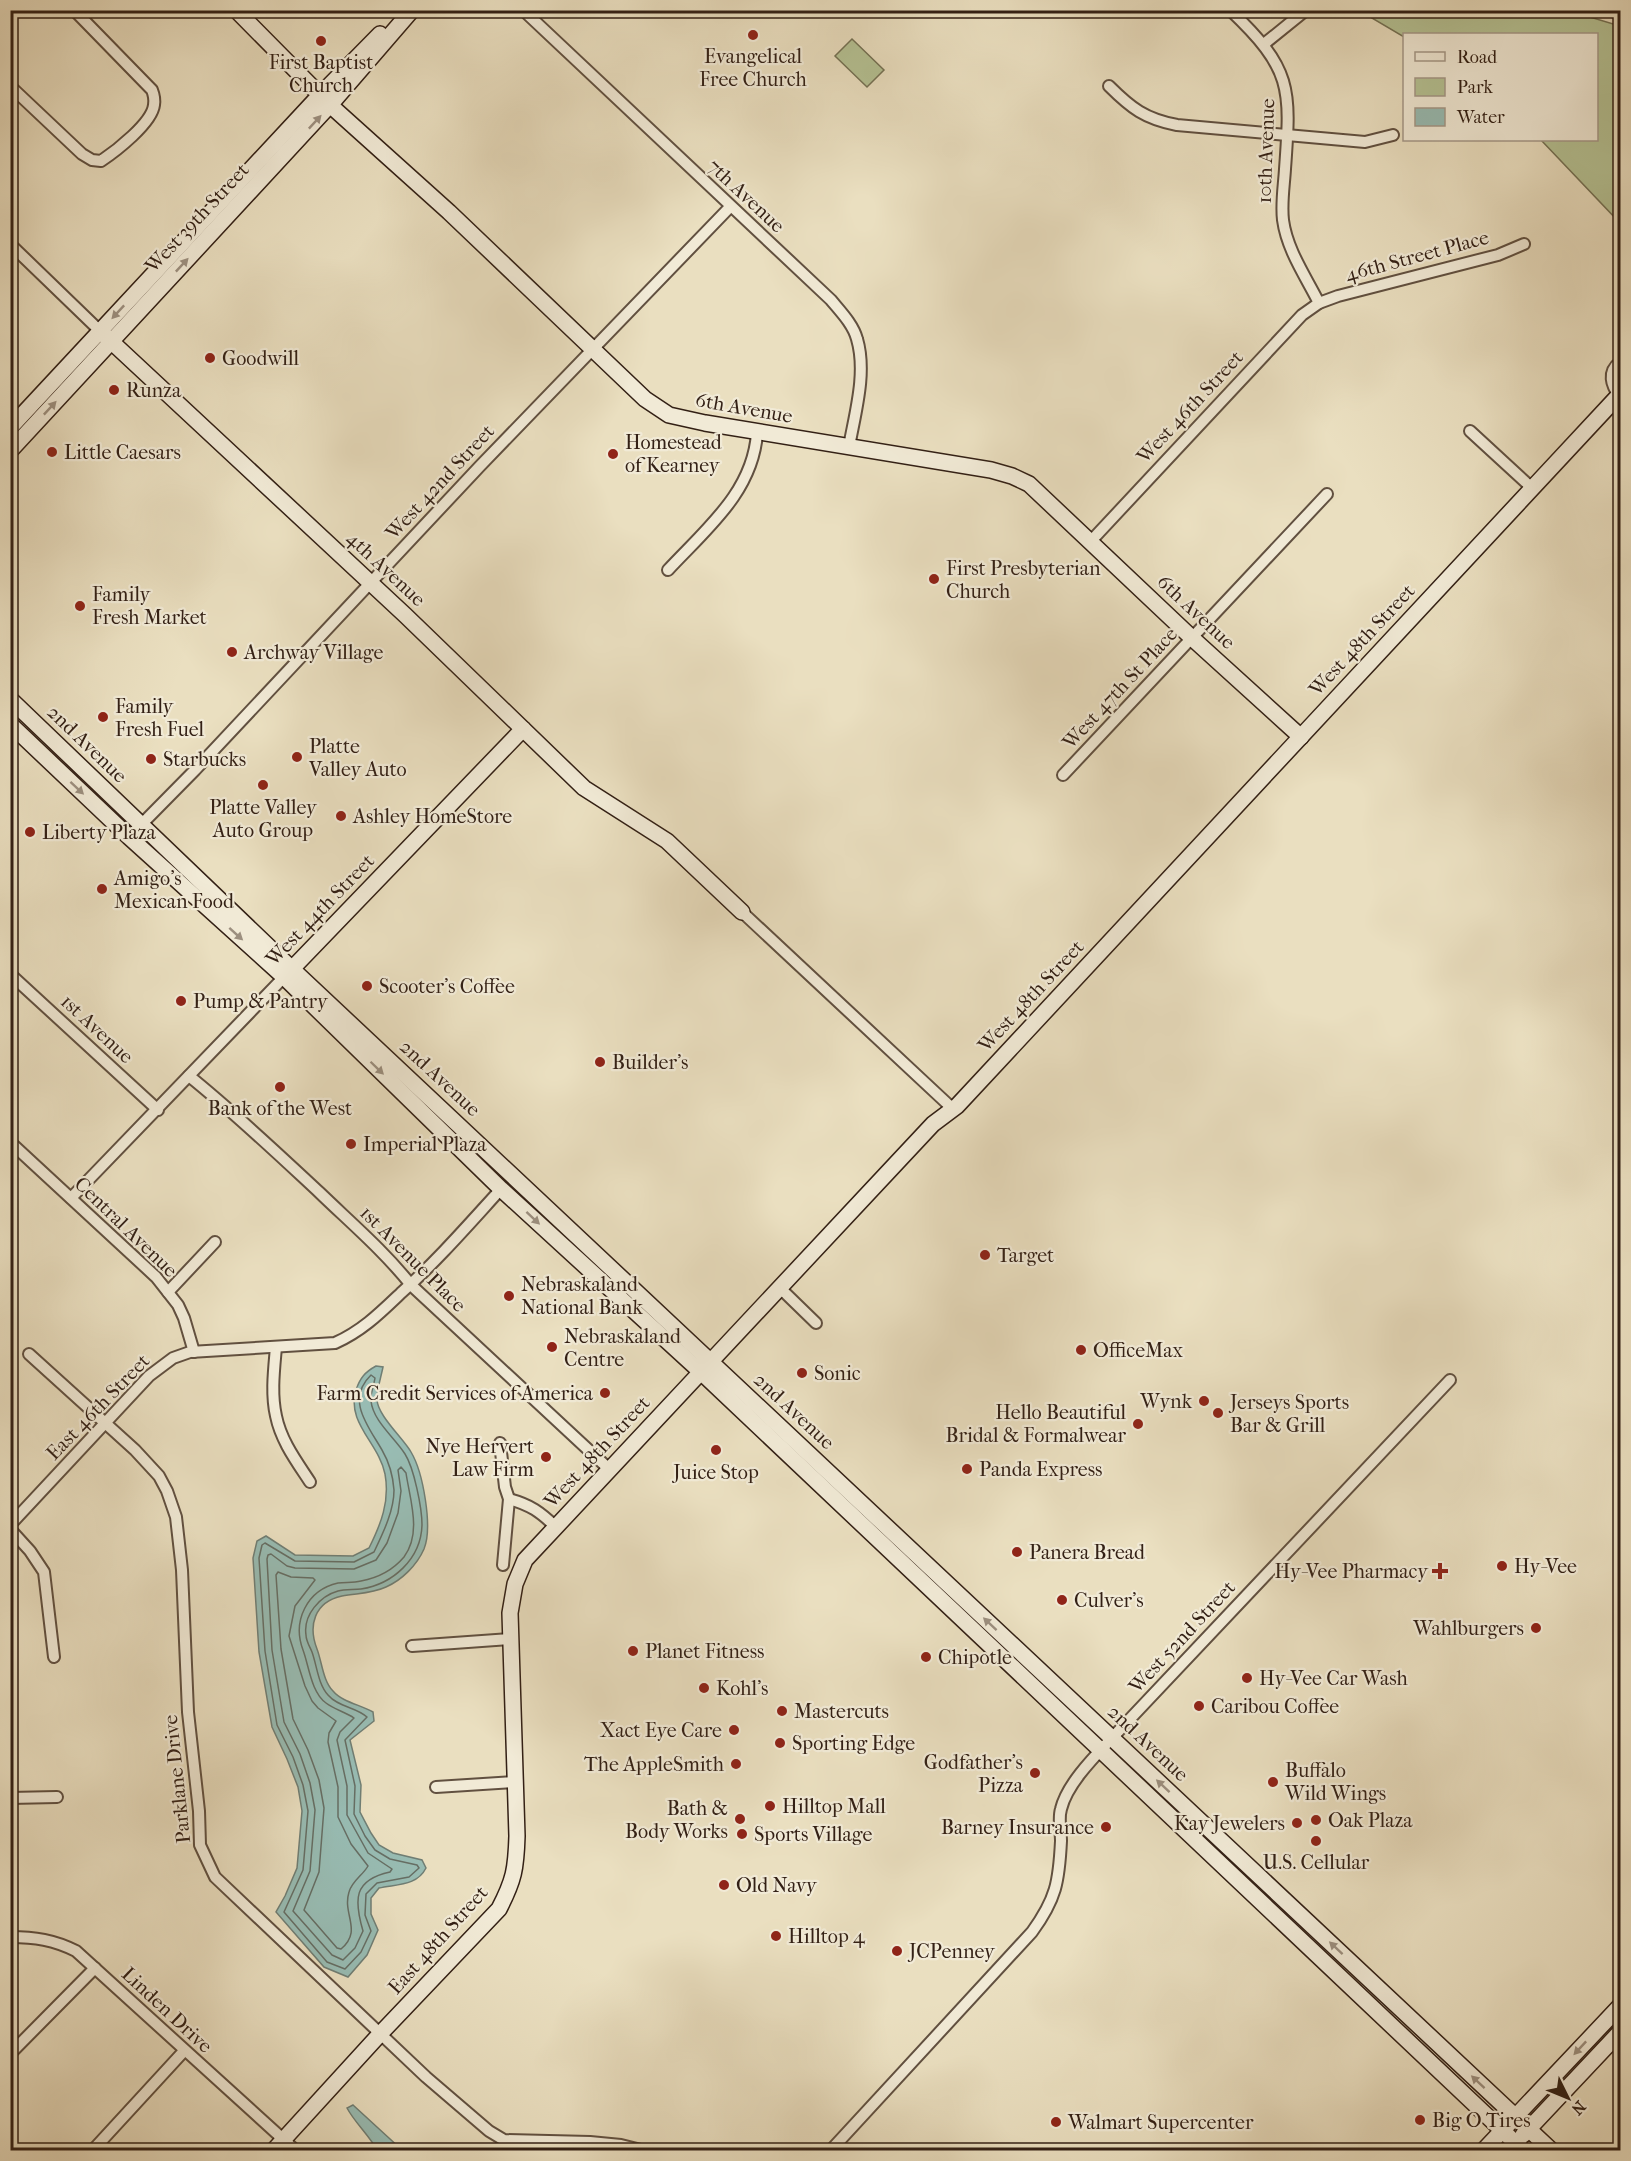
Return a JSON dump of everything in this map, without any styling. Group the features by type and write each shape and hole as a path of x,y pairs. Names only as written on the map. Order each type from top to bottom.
{"main road":[{"name":"6th Avenue","path":"236,10 325,100 449,212 645,399 669,415 757,433 991,470 1029,484 1301,737"},
{"name":"West 39th Street","path":"10,452 112,342 403,10"},
{"name":"West 39th Street","path":"10,428 100,331 412,10"},
{"name":"4th Avenue","path":"100,331 584,788 667,841 742,912"},
{"name":"West 48th Street","path":"510,1639 510,1612 514,1584 525,1560 933,1124 953,1109 1620,396"},
{"name":"2nd Avenue","path":"10,699 141,825 501,1189 706,1367 1100,1751 1503,2131 1516,2148"},
{"name":"2nd Avenue","path":"10,724 129,837 288,973 706,1367 1112,1738 1551,2151"},
{"name":"West 44th Street","path":"288,973 523,729"},
{"name":"East 48th Street","path":"284,2147 380,2034 499,1909 516,1869 510,1639"},
{"path":"1484,2151 1617,2016"},
{"path":"1516,2148 1529,2129 1620,2032"}],"street":[{"path":"10,86 74,147 92,160 101,161 121,147 142,125 154,108 155,98 152,90 74,10"},
{"name":"7th Avenue","path":"523,10 831,300 845,317 857,338 861,365 849,447"},
{"name":"10th Avenue","path":"1230,10 1264,44 1277,65 1287,90 1289,111 1283,220 1294,255 1319,303"},
{"path":"1264,44 1306,10"},
{"path":"1610,10 1620,14"},
{"path":"1109,86 1136,111 1162,122 1365,142 1393,135"},
{"name":"West 42nd Street","path":"129,837 591,349 730,207"},
{"name":"4th Avenue","path":"10,244 100,331"},
{"name":"46th Street Place","path":"1319,303 1338,296 1498,255 1524,244"},
{"name":"West 46th Street","path":"1091,541 1288,327 1319,303"},
{"name":"West 48th Street","path":"1620,362 1611,374 1614,387 1620,396"},
{"path":"1470,431 1533,489"},
{"path":"668,570 731,503 745,479 756,452 757,433"},
{"name":"West 47th St Place","path":"1063,775 1327,494"},
{"path":"742,912 953,1109"},
{"name":"West 44th Street","path":"71,1198 288,973"},
{"name":"1st Avenue","path":"10,975 158,1110"},
{"name":"1st Avenue Place","path":"189,1076 225,1105 352,1223 393,1262 411,1285 609,1469"},
{"name":"Central Avenue","path":"10,1142 156,1277 178,1305 194,1352"},
{"path":"194,1352 335,1343 353,1334 368,1324 411,1285 501,1189"},
{"path":"168,1292 215,1242"},
{"path":"780,1288 816,1323"},
{"path":"276,1347 273,1389 276,1417 287,1446 310,1482"},
{"name":"East 46th Street","path":"10,1524 149,1376 173,1358 194,1352"},
{"name":"Parklane Drive","path":"29,1354 106,1422 159,1476 167,1491 176,1517 182,1570 188,1721 199,1811 200,1845 214,1877 426,2077 489,2131 504,2139 535,2146 590,2142 634,2150"},
{"name":"West 52nd Street","path":"831,2151 1032,1932 1047,1910 1055,1891 1060,1862 1060,1810 1067,1791 1112,1738 1450,1380"},
{"path":"500,1443 505,1487 509,1499 503,1565"},
{"path":"509,1499 529,1505 541,1512 556,1527"},
{"path":"10,1529 30,1551 44,1572 54,1657"},
{"path":"412,1646 510,1639"},
{"path":"436,1787 515,1782"},
{"path":"10,1798 57,1797"},
{"name":"Linden Drive","path":"10,1937 37,1937 61,1943 76,1952 284,2147"},
{"path":"10,2054 95,1968"},
{"path":"93,2151 184,2051"}],"green space":[{"path":"1360,11 1570,11 1620,26 1620,223 1542,141 1598,141 1598,33 1403,33 1403,36"},
{"path":"852,39 884,70 867,87 835,56"}],"water":[{"path":"376,1366 383,1367 378,1391 378,1405 411,1452 419,1472 427,1514 427,1539 421,1555 413,1566 392,1584 375,1591 342,1596 325,1604 316,1616 313,1632 323,1671 330,1687 341,1698 373,1712 374,1721 350,1740 361,1785 360,1812 379,1845 393,1853 422,1860 426,1868 412,1881 379,1888 371,1898 371,1914 378,1930 367,1955 348,1977 324,1967 276,1912 297,1868 302,1811 298,1787 272,1727 259,1652 253,1558 257,1541 266,1536 295,1555 353,1556 369,1548 385,1503 385,1474 377,1452 359,1423 354,1402 361,1379"},
{"path":"353,2105 402,2150 377,2150 347,2108"}],"place":[{"name":"Evangelical Free Church","path":"753,35"},
{"name":"First Baptist Church","path":"321,41"},
{"name":"Goodwill","path":"210,358"},
{"name":"Runza","path":"114,390"},
{"name":"Little Caesars","path":"52,452"},
{"name":"Homestead of Kearney","path":"613,454"},
{"name":"First Presbyterian Church","path":"934,579"},
{"name":"Family Fresh Market","path":"80,606"},
{"name":"Archway Village","path":"232,652"},
{"name":"Family Fresh Fuel","path":"103,717"},
{"name":"Platte Valley Auto","path":"297,757"},
{"name":"Starbucks","path":"151,759"},
{"name":"Platte Valley Auto Group","path":"263,785"},
{"name":"Ashley HomeStore","path":"341,816"},
{"name":"Liberty Plaza","path":"30,832"},
{"name":"Amigo's Mexican Food","path":"102,889"},
{"name":"Scooter's Coffee","path":"367,986"},
{"name":"Pump & Pantry","path":"181,1001"},
{"name":"Builder's","path":"600,1062"},
{"name":"Bank of the West","path":"280,1087"},
{"name":"Imperial Plaza","path":"351,1144"},
{"name":"Target","path":"985,1255"},
{"name":"Nebraskaland National Bank","path":"509,1296"},
{"name":"Nebraskaland Centre","path":"552,1347"},
{"name":"OfficeMax","path":"1081,1350"},
{"name":"Sonic","path":"802,1373"},
{"name":"Farm Credit Services of America","path":"605,1393"},
{"name":"Wynk","path":"1204,1401"},
{"name":"Jerseys Sports Bar & Grill","path":"1218,1413"},
{"name":"Hello Beautiful Bridal & Formalwear","path":"1138,1424"},
{"name":"Juice Stop","path":"716,1450"},
{"name":"Nye Hervert Law Firm","path":"546,1457"},
{"name":"Panda Express","path":"967,1469"},
{"name":"Panera Bread","path":"1017,1552"},
{"name":"Hy-Vee","path":"1502,1566"},
{"name":"Hy-Vee Pharmacy","path":"1440,1571"},
{"name":"Culver's","path":"1062,1600"},
{"name":"Wahlburgers","path":"1536,1628"},
{"name":"Planet Fitness","path":"633,1651"},
{"name":"Chipotle","path":"926,1657"},
{"name":"Hy-Vee Car Wash","path":"1247,1678"},
{"name":"Kohl's","path":"704,1688"},
{"name":"Caribou Coffee","path":"1199,1706"},
{"name":"Mastercuts","path":"782,1711"},
{"name":"Xact Eye Care","path":"734,1730"},
{"name":"Sporting Edge","path":"780,1743"},
{"name":"The AppleSmith","path":"736,1764"},
{"name":"Godfather's Pizza","path":"1035,1773"},
{"name":"Buffalo Wild Wings","path":"1273,1782"},
{"name":"Hilltop Mall","path":"770,1806"},
{"name":"Bath & Body Works","path":"740,1819"},
{"name":"Oak Plaza","path":"1316,1820"},
{"name":"Kay Jewelers","path":"1297,1823"},
{"name":"Barney Insurance","path":"1106,1827"},
{"name":"Sports Village","path":"742,1834"},
{"name":"U.S. Cellular","path":"1316,1841"},
{"name":"Old Navy","path":"724,1885"},
{"name":"Hilltop 4","path":"776,1936"},
{"name":"JCPenney","path":"897,1951"},
{"name":"Big O Tires","path":"1420,2120"},
{"name":"Walmart Supercenter","path":"1056,2122"}]}
